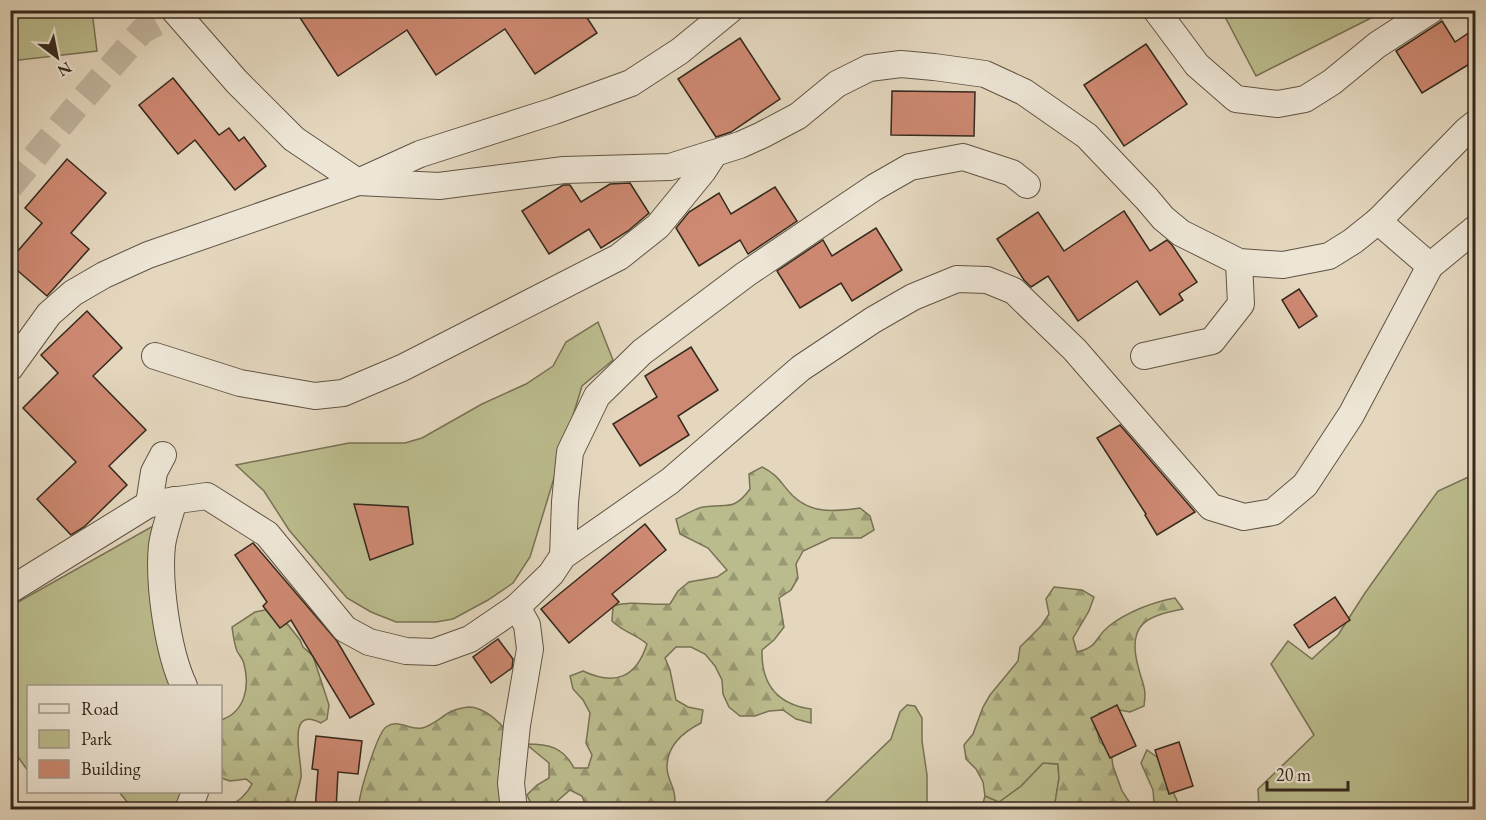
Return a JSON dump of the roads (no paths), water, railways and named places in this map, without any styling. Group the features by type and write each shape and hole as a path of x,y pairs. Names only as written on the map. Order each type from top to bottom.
{"street":[{"path":"174,10 237,82 294,139 358,182 440,186 564,170 670,167 740,145 798,116 837,84 869,68 901,64 985,74 1024,92 1087,136 1135,185 1162,218 1181,232 1239,262 1283,265 1329,256 1353,242 1476,123"},
{"path":"10,368 49,314 73,293 104,275 148,255 358,182 420,154 554,111 631,83 680,51 730,10"},
{"path":"1156,10 1197,65 1236,99 1278,104 1305,99 1332,82 1377,45 1431,10"},
{"path":"155,356 240,383 315,396 343,393 402,368 619,257 658,225 703,171 714,153"},
{"path":"563,556 570,452 597,396 642,352 746,274 875,187 910,167 963,157 1012,173 1027,185"},
{"path":"1377,221 1430,266"},
{"path":"10,590 149,504 207,496 267,534 345,629 369,642 406,651 434,652 470,639 517,607 551,574 563,556 670,481 801,368 873,320 914,297 957,279 987,280 1014,291 1076,350 1211,507 1244,517 1273,512 1305,485 1351,415 1430,266 1476,228"},
{"path":"1144,356 1212,341 1240,304 1239,262"},
{"path":"149,504 154,472 163,455"},
{"path":"174,500 162,544 163,591 172,645 183,685"},
{"path":"514,810 511,783 517,725 530,649 527,625 517,607"},
{"path":"188,810 195,793"}],"tunnel":[{"path":"10,187 142,31 181,10"}]}
